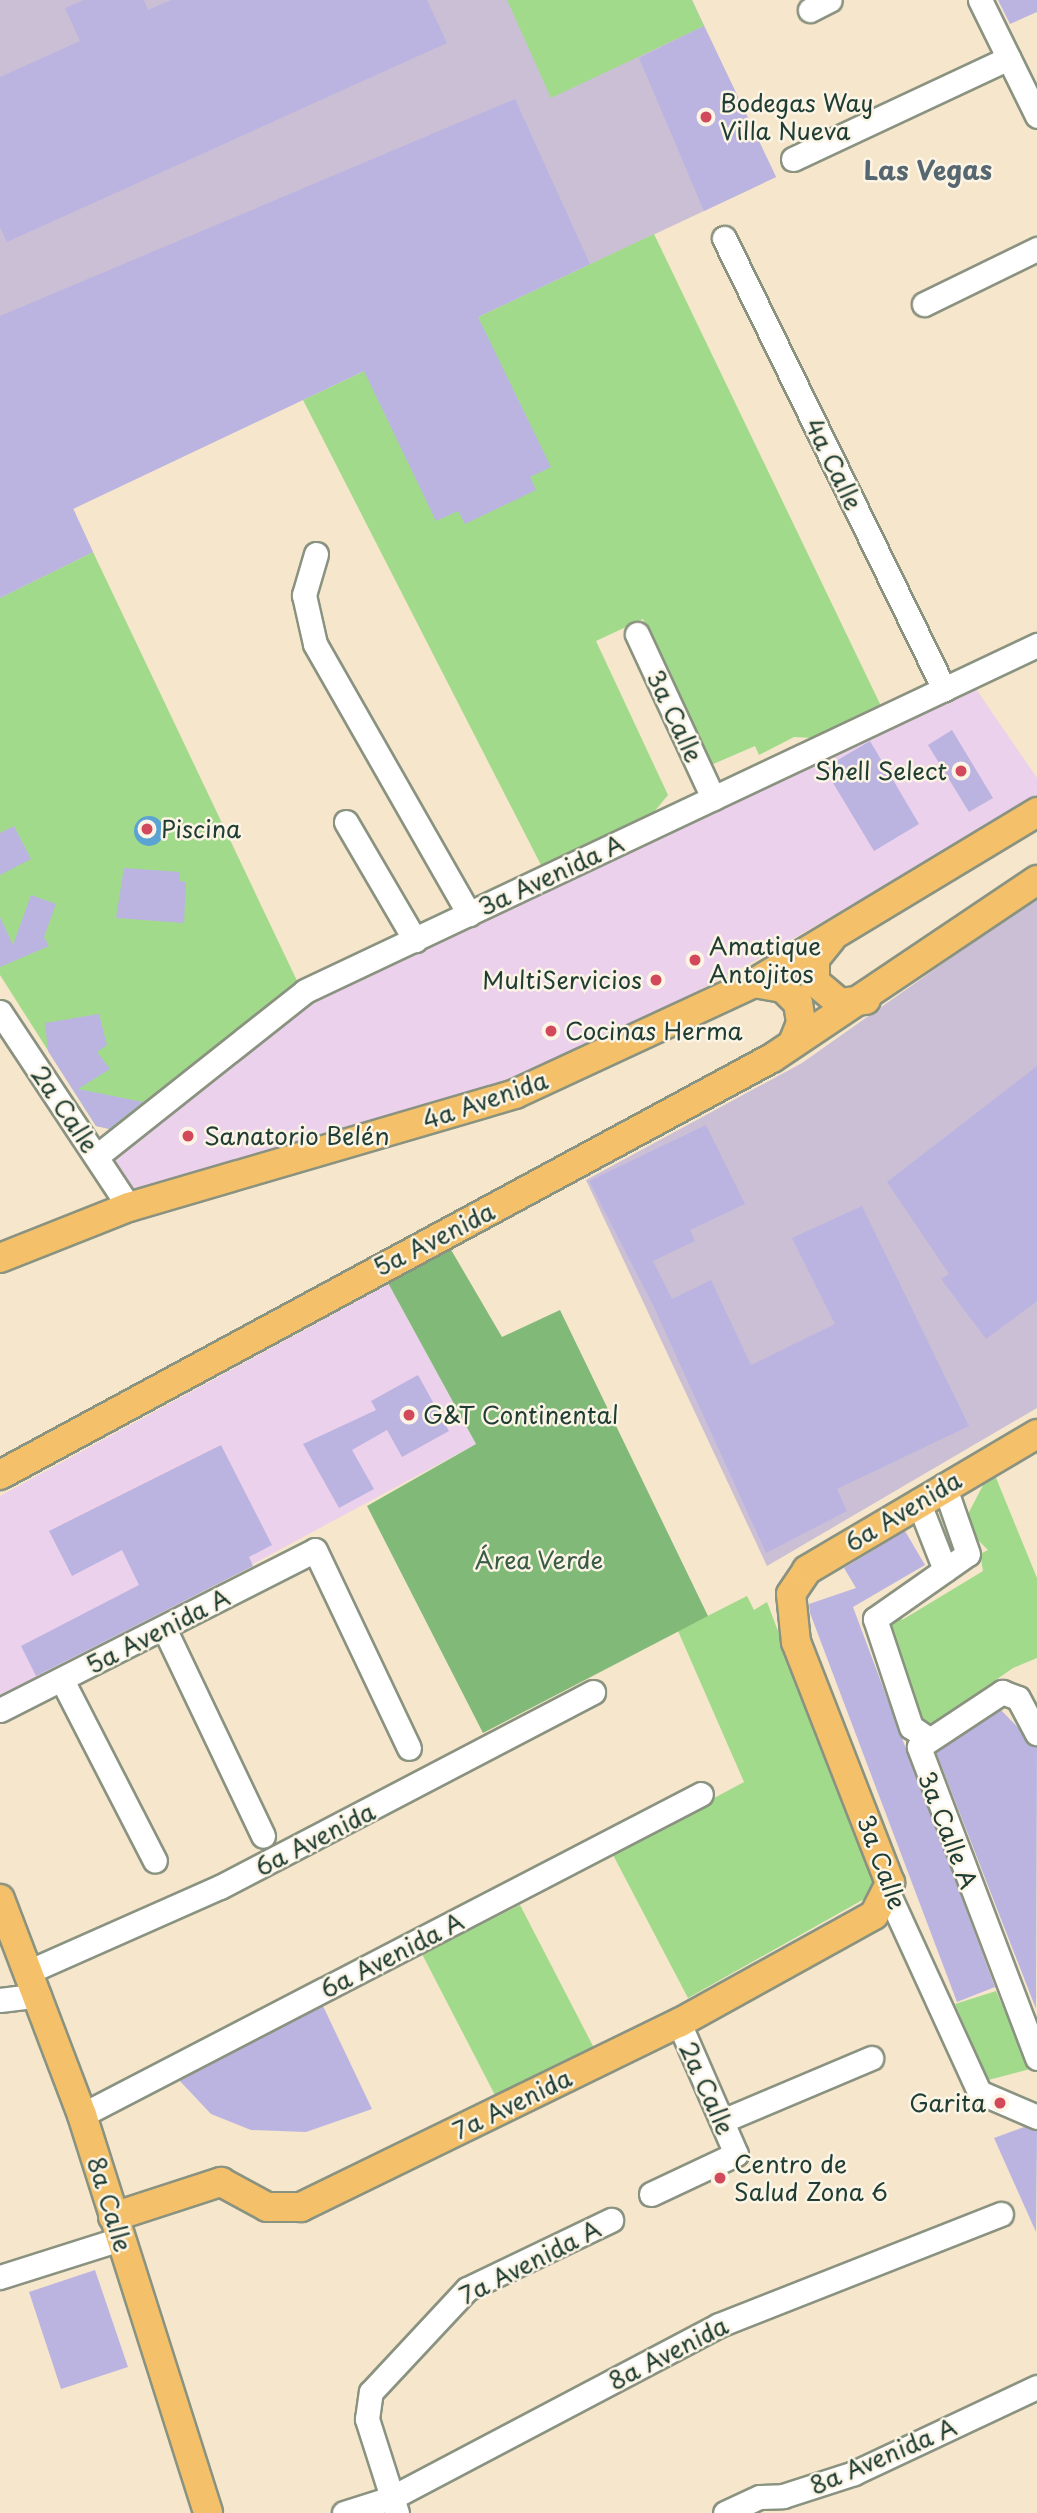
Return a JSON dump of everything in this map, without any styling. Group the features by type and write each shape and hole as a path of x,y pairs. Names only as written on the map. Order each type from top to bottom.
{"main road":[{"name":"4a Avenida","path":"0,1258 129,1207 515,1094 754,983 1037,812"},
{"name":"5a Avenida","path":"0,1475 793,1043 867,1000 1037,880"},
{"path":"833,937 815,960 815,982 840,1003 867,1000"},
{"path":"754,983 783,988 798,1003 801,1023 793,1043"},
{"name":"6a Avenida","path":"789,1608 807,1570 944,1485 1037,1434"},
{"name":"3a Calle","path":"789,1608 796,1642 886,1864 889,1895"},
{"name":"7a Avenida","path":"117,2228 221,2182 267,2207 301,2207 678,2023 874,1915 889,1895"},
{"name":"8a Calle","path":"0,1899 35,1983 82,2115 208,2513"}],"street":[{"path":"980,0 1037,116"},
{"path":"793,159 1009,58"},
{"name":"4a Calle","path":"724,238 944,689"},
{"path":"924,304 1037,249"},
{"path":"316,554 304,595 315,645 469,914"},
{"name":"3a Calle","path":"637,634 713,798"},
{"name":"3a Avenida A","path":"97,1156 305,991 1037,645"},
{"path":"346,822 415,940"},
{"name":"2a Calle","path":"0,1012 129,1207"},
{"path":"918,1501 945,1570 968,1554 944,1485"},
{"name":"5a Avenida A","path":"0,1710 315,1550 409,1748"},
{"name":"3a Calle A","path":"945,1570 877,1613 876,1628 911,1727 927,1738 919,1747 926,1776 1037,2058"},
{"path":"164,1628 263,1836"},
{"path":"62,1680 155,1861"},
{"name":"6a Avenida","path":"0,2000 593,1692"},
{"path":"927,1738 1002,1692 1018,1698 1037,1733"},
{"name":"6a Avenida A","path":"82,2115 701,1794"},
{"name":"3a Calle","path":"889,1895 979,2092 1037,2117"},
{"name":"2a Calle","path":"651,2194 736,2154 678,2023"},
{"path":"722,2121 871,2058"},
{"name":"8a Avenida","path":"344,2513 394,2505 719,2325 1001,2214"},
{"name":"7a Avenida A","path":"394,2505 366,2408 392,2366 467,2289 611,2220"},
{"name":"7a Avenida","path":"0,2277 117,2228"},
{"name":"8a Avenida A","path":"725,2513 760,2497 783,2496 854,2473 1037,2387"}],"shaded area":[{"path":"0,0 692,0 776,177 73,508 93,552 0,598"},
{"path":"976,689 1037,778 1037,797 758,959 613,1036 471,1098 135,1191 113,1158 305,1000"},
{"path":"1037,897 1037,1408 767,1566 586,1180 802,1063"},
{"path":"389,1284 476,1444 0,1700 0,1496"}],"green space":[{"path":"507,0 692,0 704,26 551,98"},
{"path":"654,234 881,706 814,738 794,737 759,755 755,746 711,765 643,619 596,641 668,795 649,818 543,869 303,400"},
{"path":"93,552 299,985 115,1130 96,1126 0,975 0,598"},
{"name":"Área Verde","path":"450,1248 502,1337 560,1310 708,1616 483,1733 367,1506 476,1444 387,1281"},
{"path":"992,1468 1037,1578 1037,1658 1013,1668 930,1726 917,1718 887,1618 904,1606 902,1620 983,1571 980,1554 988,1550 973,1535 968,1514"},
{"path":"747,1596 754,1610 767,1602 874,1883 866,1898 688,1998 612,1853 744,1782 678,1631"},
{"path":"520,1905 594,2048 496,2097 422,1954"},
{"path":"996,1991 1030,2069 988,2080 955,2004"}],"water":[{"name":"Piscina","path":"149,816 160,820 164,831 160,842 149,846 138,842 134,831 138,820"}],"building":[{"path":"84,0 144,0 148,10 171,0 427,0 447,43 7,242 0,227 0,77 80,41 65,8"},
{"path":"998,0 1037,0 1037,12 1010,24"},
{"name":"Bodegas Way Villa Nueva","path":"704,26 776,177 704,211 639,58"},
{"path":"515,99 590,264 478,317 551,467 530,477 536,490 465,524 458,511 436,521 364,371 73,509 93,552 0,598 0,316"},
{"name":"Shell Select","path":"952,730 993,798 969,812 928,745"},
{"path":"870,741 919,824 874,851 824,768"},
{"path":"14,826 31,859 0,875 0,833"},
{"path":"124,868 180,872 179,881 186,882 184,923 116,918"},
{"path":"31,895 56,904 44,937 49,946 0,967 0,917 13,945"},
{"path":"99,1014 107,1045 97,1052 110,1069 78,1089 143,1102 109,1129 96,1126 48,1051 45,1023"},
{"path":"1037,1066 1037,1301 986,1339 941,1279 949,1274 887,1182"},
{"path":"706,1125 745,1204 690,1230 695,1241 653,1261 672,1299 711,1280 751,1365 835,1324 792,1238 862,1206 969,1426 837,1489 847,1511 766,1553 653,1305 589,1181"},
{"path":"418,1375 449,1431 402,1457 387,1430 352,1450 374,1489 339,1508 303,1444 376,1410 371,1401"},
{"path":"221,1445 272,1545 249,1557 253,1566 36,1676 21,1646 139,1585 122,1550 72,1576 49,1531"},
{"path":"905,1531 925,1565 853,1607 995,1987 957,2002 810,1613 809,1604 856,1588 844,1568"},
{"path":"1001,1710 1037,1747 1036,2009 936,1752"},
{"path":"323,2006 372,2109 306,2132 251,2130 211,2114 179,2080"},
{"path":"1024,2127 1037,2131 1036,2232 994,2138"},
{"path":"95,2270 128,2367 61,2389 29,2292"}],"place":[{"name":"Bodegas Way Villa Nueva","path":"706,117"},
{"name":"Shell Select","path":"961,771"},
{"name":"Piscina","path":"147,829"},
{"name":"Amatique Antojitos","path":"695,960"},
{"name":"MultiServicios","path":"656,980"},
{"name":"Cocinas Herma","path":"551,1031"},
{"name":"Sanatorio Belén","path":"188,1136"},
{"name":"G&T Continental","path":"409,1415"},
{"name":"Garita","path":"1000,2103"},
{"name":"Centro de Salud Zona 6","path":"720,2178"}],"district":[{"name":"Las Vegas","path":"928,170"}]}
